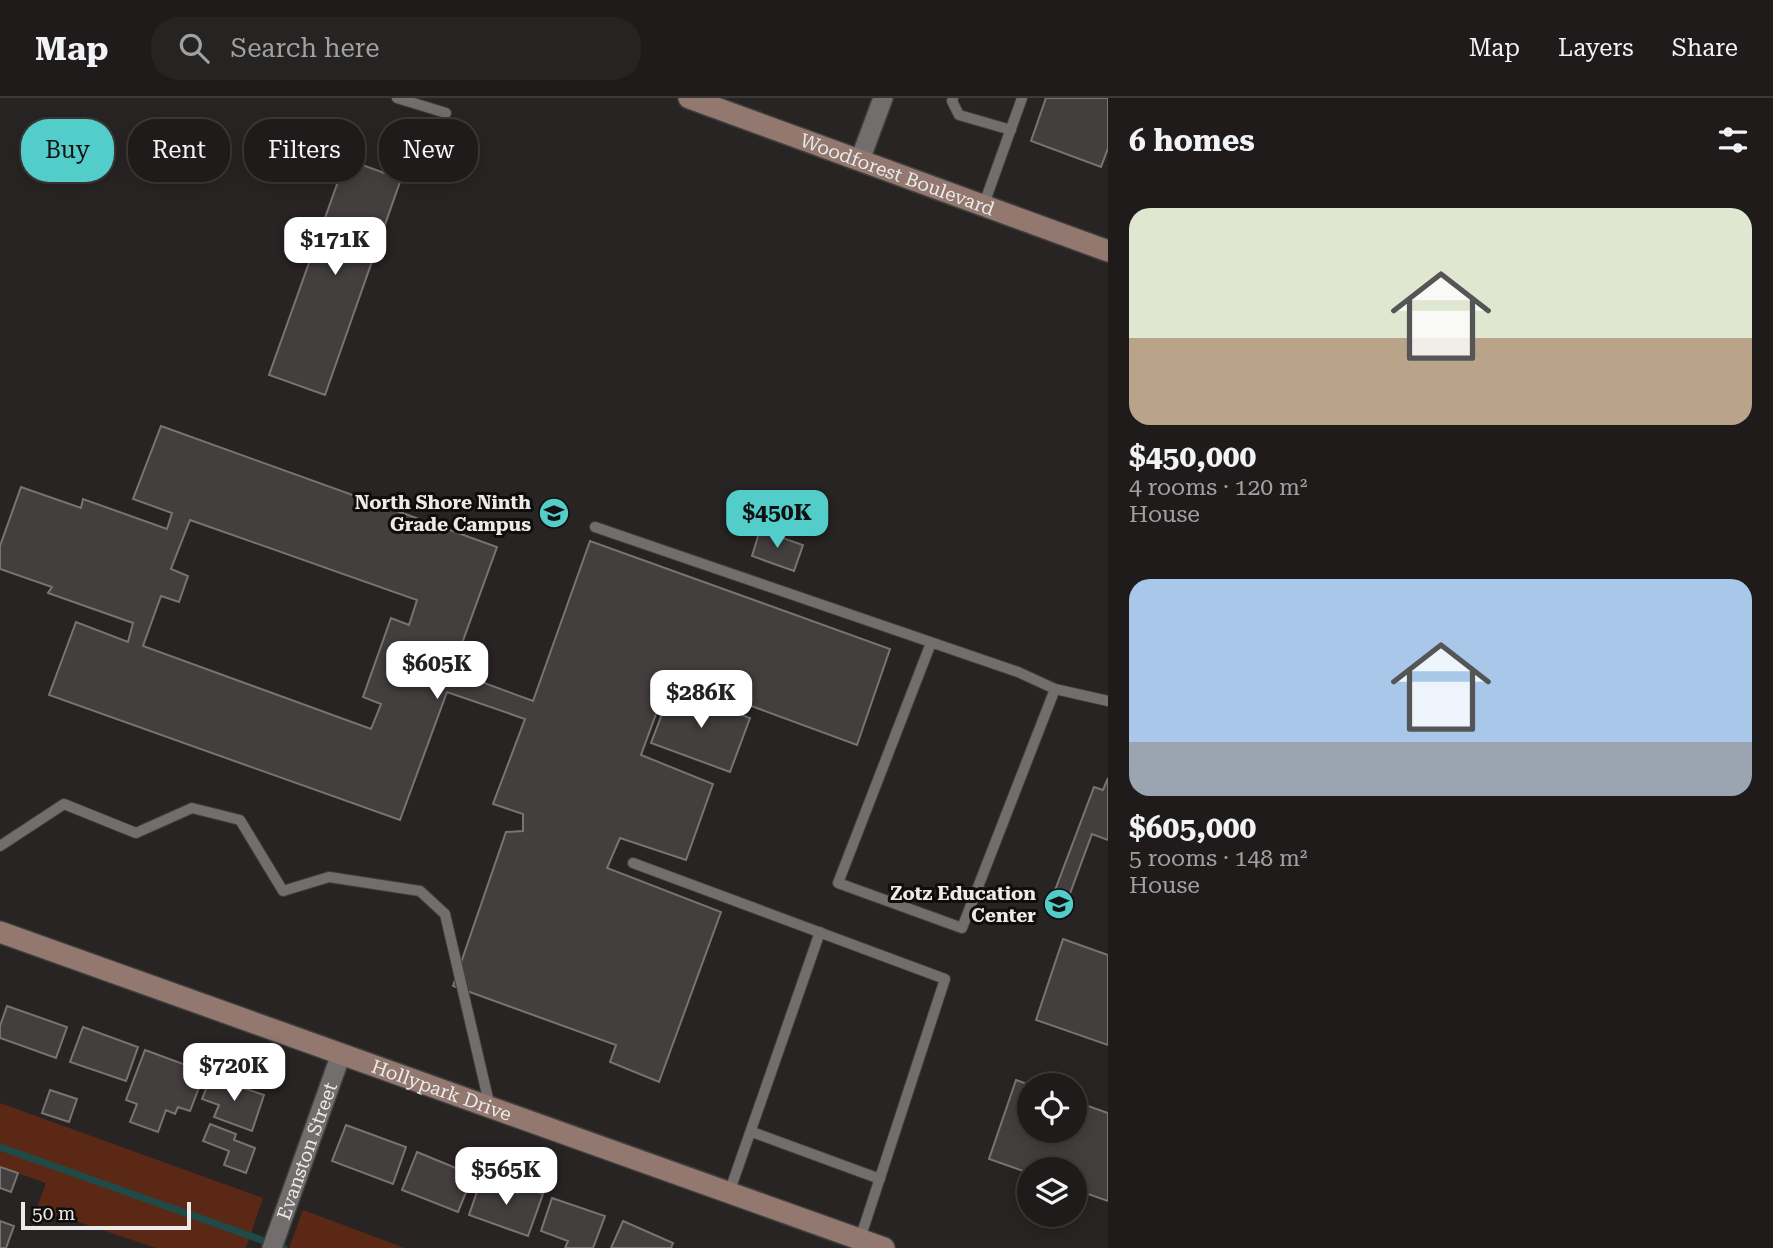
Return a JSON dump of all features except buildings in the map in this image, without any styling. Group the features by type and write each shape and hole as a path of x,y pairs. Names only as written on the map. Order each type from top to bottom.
{"street":[{"name":"Woodforest Boulevard","path":"689,98 1108,251"},
{"path":"860,160 883,98"},
{"name":"Hollypark Drive","path":"0,932 884,1248"},
{"name":"Evanston Street","path":"272,1248 341,1054"}],"lane":[{"path":"397,98 446,113"},
{"path":"953,98 960,115 1011,130"},
{"path":"984,204 1021,98"},
{"path":"595,527 1018,672 1055,689 1108,701"},
{"path":"931,643 838,883 962,928 1055,689"},
{"path":"0,846 64,804 136,833 192,808 240,820 283,891 329,877 421,891 445,914 490,1108"},
{"path":"633,863 945,979 859,1239"},
{"path":"729,1193 820,932"},
{"path":"752,1132 880,1179"}],"shaded area":[{"path":"0,1103 263,1198 246,1248 156,1248 37,1208 46,1183 0,1167"},
{"path":"303,1210 405,1248 289,1248"}],"waterway":[{"path":"0,1147 284,1248"}],"place":[{"name":"North Shore Ninth Grade Campus","path":"554,513"},
{"name":"Zotz Education Center","path":"1059,904"}]}
